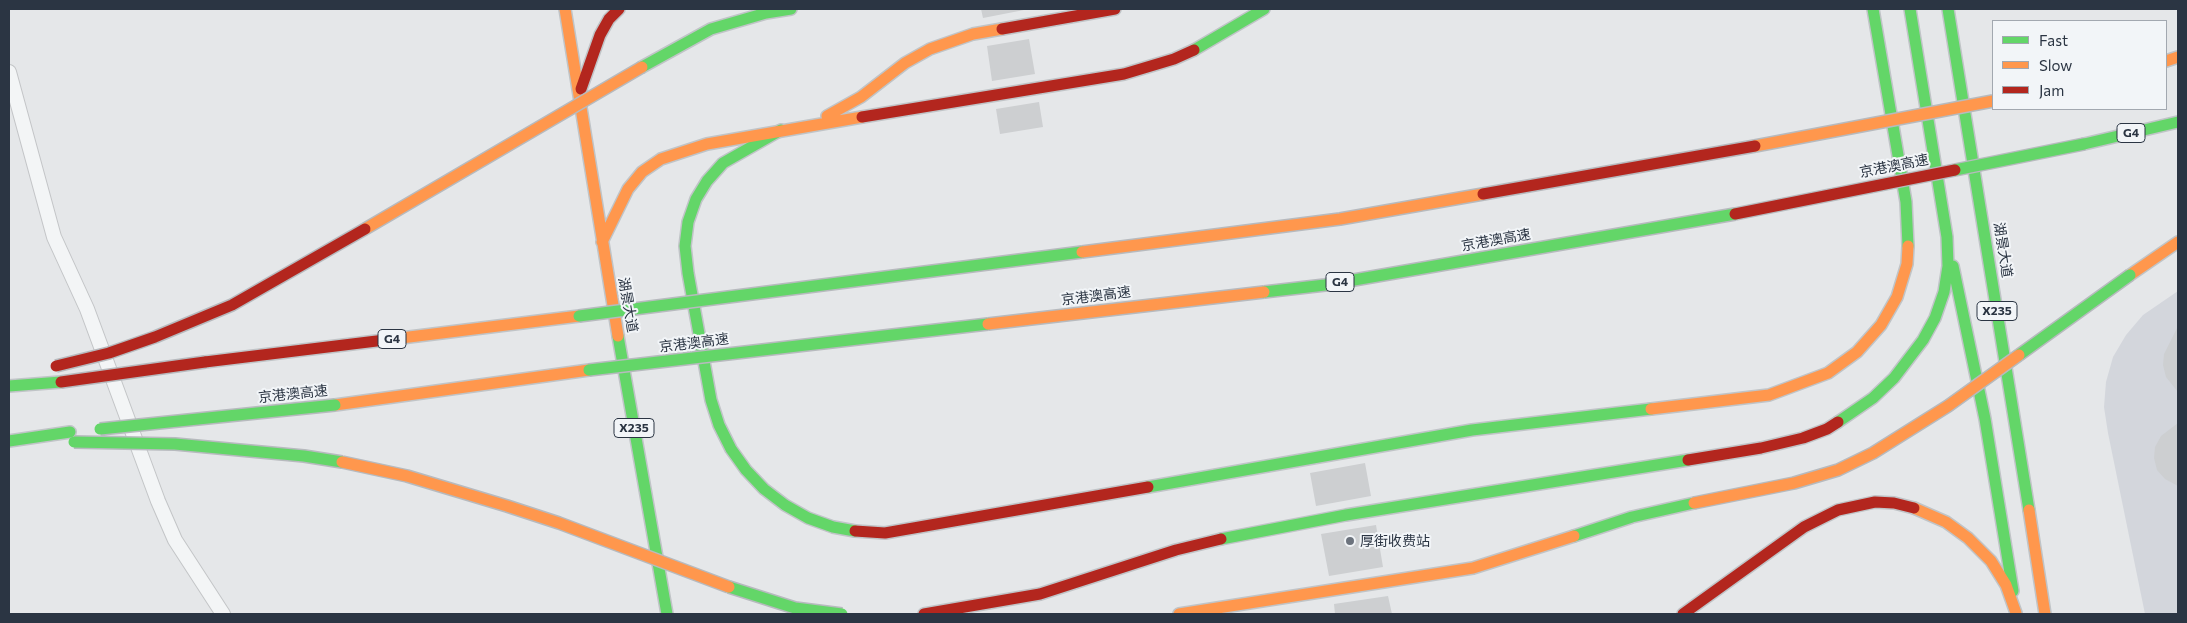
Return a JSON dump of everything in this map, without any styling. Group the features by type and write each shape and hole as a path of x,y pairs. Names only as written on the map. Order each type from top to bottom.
{"main road":[{"path":"565,9 580,92"},
{"name":"湖景大道","path":"619,9 609,19 600,34 580,92 602,242 666,614"},
{"path":"52,368 108,353 155,337 232,305 642,67 711,29 766,13 791,9"},
{"path":"803,126 835,112 861,97 905,63 938,46 973,34 1115,9"},
{"path":"602,242 628,188 642,172 661,159 707,144 781,130 1124,74 1174,59 1198,48 1264,9"},
{"path":"781,130 723,164 707,181 688,222 685,246 688,273 711,400 719,425 731,449 746,470 764,489 785,505 808,518 833,527 859,532 885,533 1472,430 1769,394 1789,389 1828,372 1857,352 1881,325 1897,297 1907,264 1906,202 1873,9"},
{"path":"1910,9 1947,237 1985,419 2009,555 2016,614"},
{"name":"湖景大道","path":"1948,9 2045,614"},
{"name":"G4","path":"9,386 61,382 205,362 1340,219 1750,147 1992,101"},
{"name":"京港澳高速","path":"9,442 72,437 589,370 1324,285 1744,212 2084,144 2178,122"},
{"path":"924,614 939,613 1040,594 1176,550 1216,540 1346,515 1686,461 1803,438 1827,429 1873,398 1894,378 1919,346 1934,318 1944,292 1948,266 1947,237"},
{"path":"1185,613 1473,568 1632,517 1794,484 1838,470 1873,453 1948,406 2178,242"},
{"path":"9,378 28,373"},
{"path":"72,437 175,444 304,456 352,463 407,476 533,514 712,581 795,608 842,614"},
{"path":"1683,614 1804,527 1838,510 1875,502 1894,503 1920,510 1946,522 1968,538 1991,561 2006,585 2016,614"}],"street":[{"path":"9,72 54,236 87,309 158,502 175,540 223,614"}],"shaded area":[{"path":"2178,291 2178,614 2145,614 2108,433 2104,407 2106,382 2113,357 2126,335 2143,315"}],"building":[{"path":"981,9 1024,9 1024,10 983,18"},
{"path":"1029,39 1035,74 992,81 987,46"},
{"path":"1039,102 1043,127 1000,134 996,109"},
{"path":"2178,326 2178,392 2166,377 2163,365 2164,354"},
{"path":"2178,423 2178,486 2165,479 2157,470 2154,458 2155,447 2161,436"},
{"path":"1365,463 1371,496 1316,506 1310,473"},
{"path":"1376,525 1383,567 1329,576 1321,534"},
{"path":"1388,596 1392,614 1335,614 1334,604"}],"traffic: fast":[{"path":"642,67 711,29 766,13 791,9"},
{"path":"1194,50 1264,9"},
{"path":"1873,9 1906,202 1908,246"},
{"path":"1838,422 1873,398 1894,378 1923,340 1935,318 1944,292 1948,266 1947,237 1910,9"},
{"path":"1948,9 2029,510"},
{"path":"2084,144 2178,122"},
{"path":"781,130 723,163 707,181 696,199 688,222 685,246 688,273 711,400 719,425 731,449 746,470 764,489 785,505 808,518 833,527 855,531"},
{"path":"1955,170 2084,144"},
{"path":"1264,292 1325,285 1735,214"},
{"path":"579,316 1082,252"},
{"path":"1953,266 1985,419 2013,591"},
{"path":"2019,355 2130,275"},
{"path":"589,370 988,324"},
{"path":"618,336 667,614"},
{"path":"9,386 61,382"},
{"path":"100,429 335,405"},
{"path":"1148,487 1472,430 1651,409"},
{"path":"9,441 70,432"},
{"path":"74,442 175,444 304,456 342,462"},
{"path":"1221,539 1346,515 1688,460"},
{"path":"1574,536 1632,517 1694,503"},
{"path":"729,587 795,608 842,614"}],"traffic: slow":[{"path":"565,9 618,336"},
{"path":"827,116 861,97 905,63 930,49 973,34 1002,29"},
{"path":"2167,61 2178,57"},
{"path":"365,229 642,67"},
{"path":"1755,146 1992,101"},
{"path":"602,242 628,189 642,172 661,159 707,144 862,117"},
{"path":"1082,252 1340,219 1483,194"},
{"path":"2130,275 2178,242"},
{"path":"1651,409 1769,395 1828,373 1857,352 1881,325 1897,297 1907,264 1908,246"},
{"path":"988,324 1264,292"},
{"path":"393,339 579,316"},
{"path":"1694,503 1794,483 1838,470 1873,453 1948,406 2019,355"},
{"path":"335,405 589,370"},
{"path":"342,462 407,476 507,506 559,523 729,587"},
{"path":"1914,508 1946,522 1968,538 1991,561 2006,585 2016,613"},
{"path":"2029,510 2045,614"},
{"path":"1179,614 1473,568 1574,536"}],"traffic: jam":[{"path":"581,89 600,35 609,19 619,9"},
{"path":"1002,29 1115,9"},
{"path":"862,117 1124,74 1174,59 1194,50"},
{"path":"1483,194 1755,146"},
{"path":"1735,214 1955,170"},
{"path":"56,366 109,353 155,337 232,305 365,229"},
{"path":"205,362 393,339"},
{"path":"61,382 205,362"},
{"path":"1688,460 1761,448 1803,438 1827,429 1838,422"},
{"path":"855,531 885,533 1148,487"},
{"path":"1683,614 1804,527 1838,510 1875,502 1894,503 1914,508"},
{"path":"924,614 1040,594 1176,550 1221,539"}],"place":[{"name":"厚街收费站","path":"1350,541"}]}
